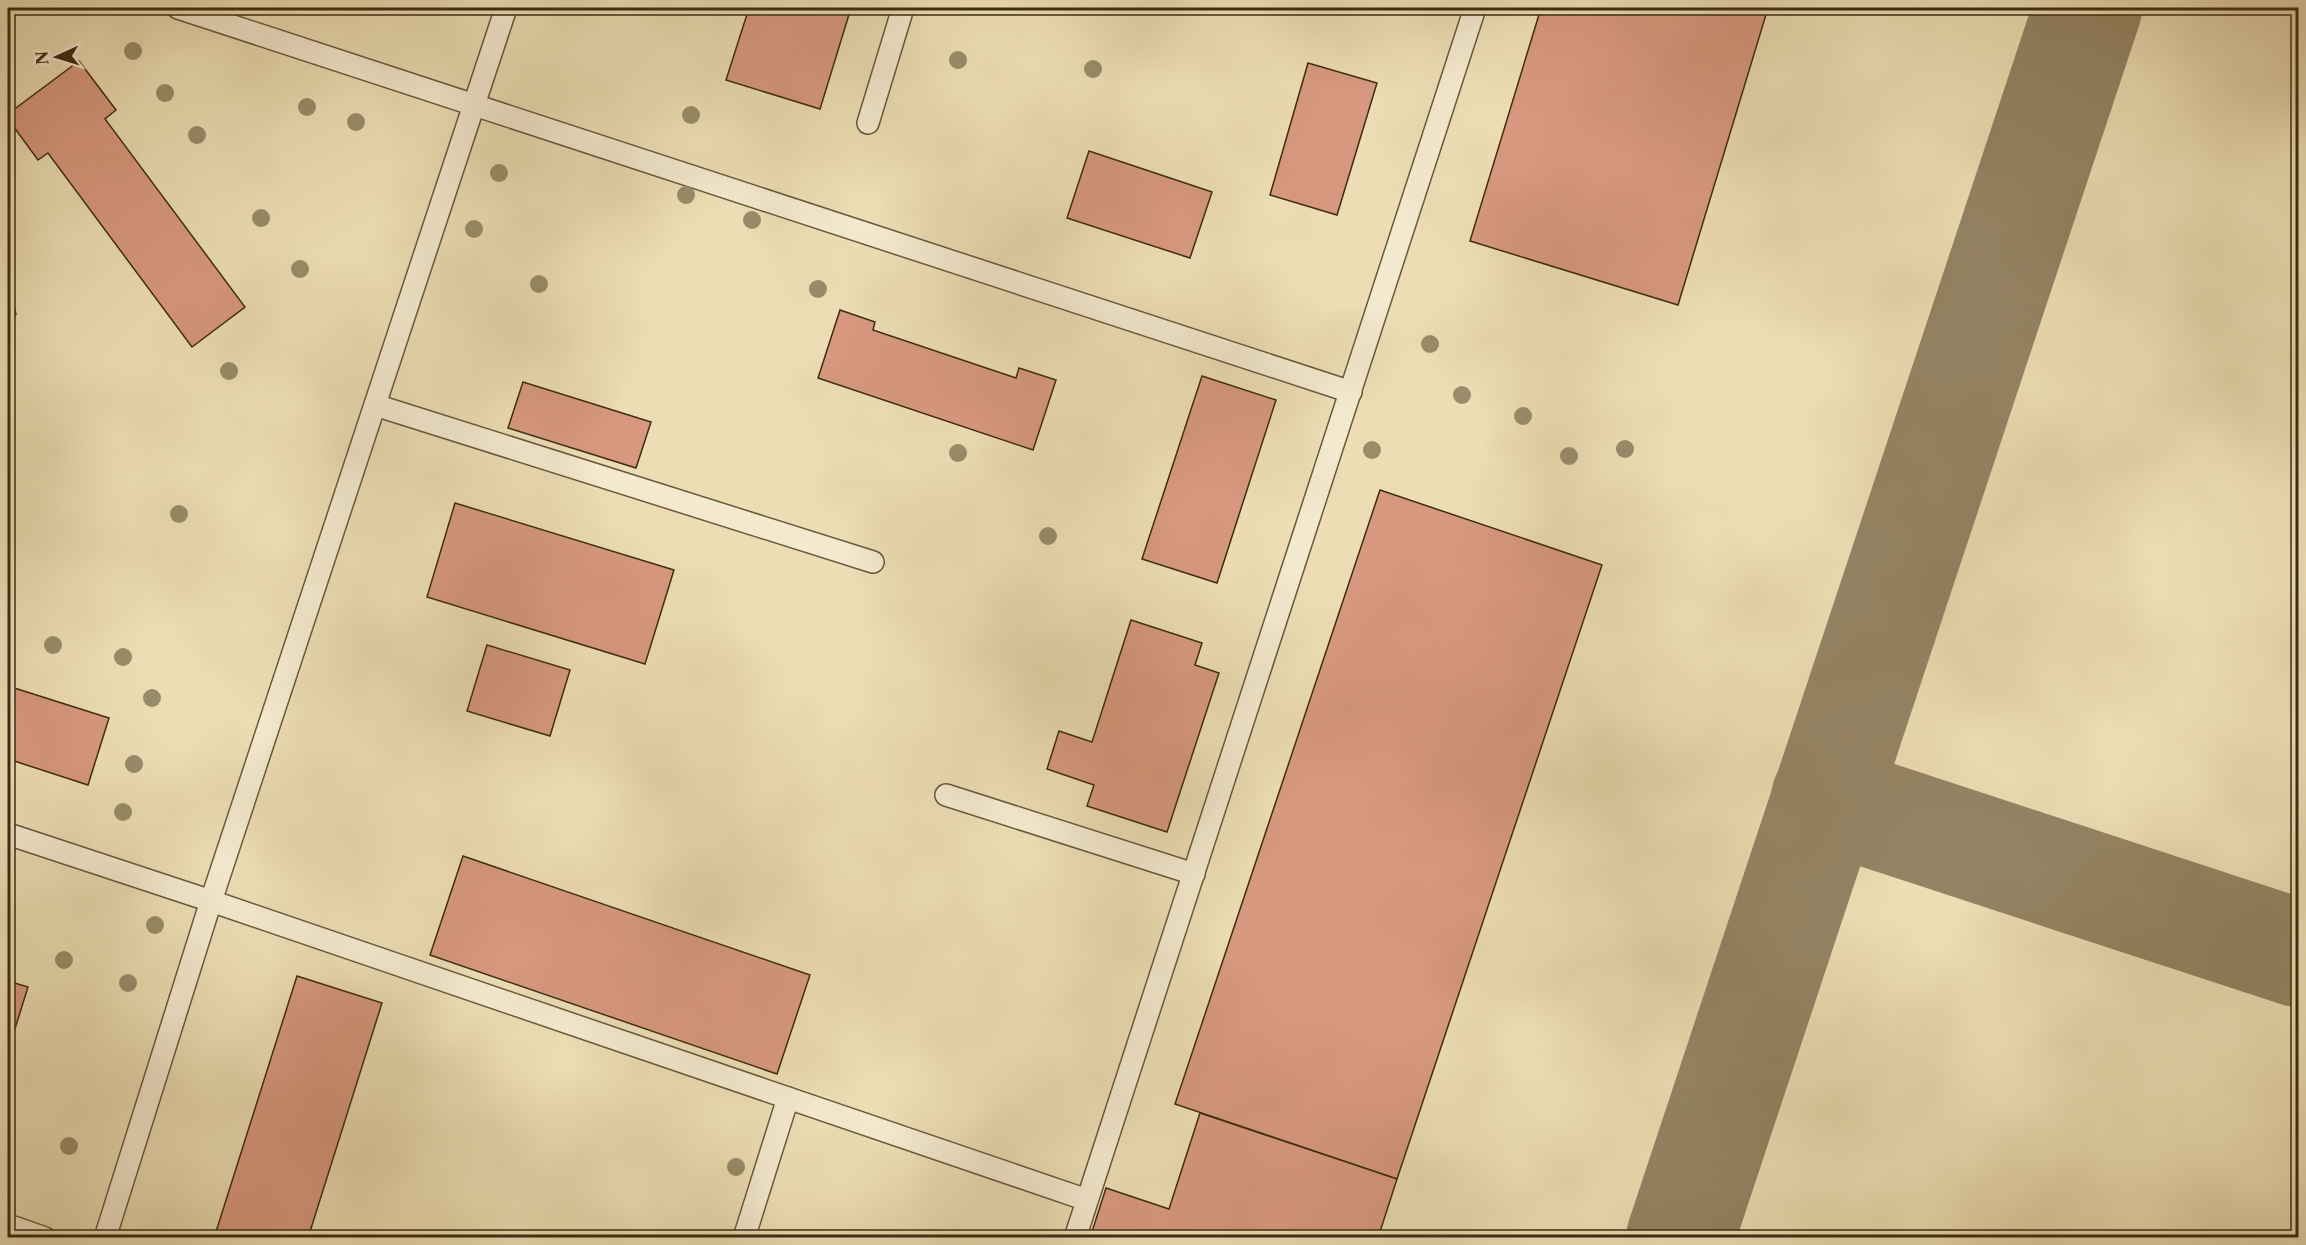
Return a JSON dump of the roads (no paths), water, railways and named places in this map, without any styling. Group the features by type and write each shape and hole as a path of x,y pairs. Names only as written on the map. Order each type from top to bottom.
{"lane":[{"path":"178,8 1351,392"},
{"path":"105,1238 212,901 506,8"},
{"path":"868,123 903,8"},
{"path":"1075,1238 1475,8"},
{"path":"375,405 873,562"},
{"path":"946,795 1194,874"},
{"path":"8,834 212,901 1087,1200"},
{"path":"744,1238 788,1098"},
{"path":"8,1226 45,1238"}]}
